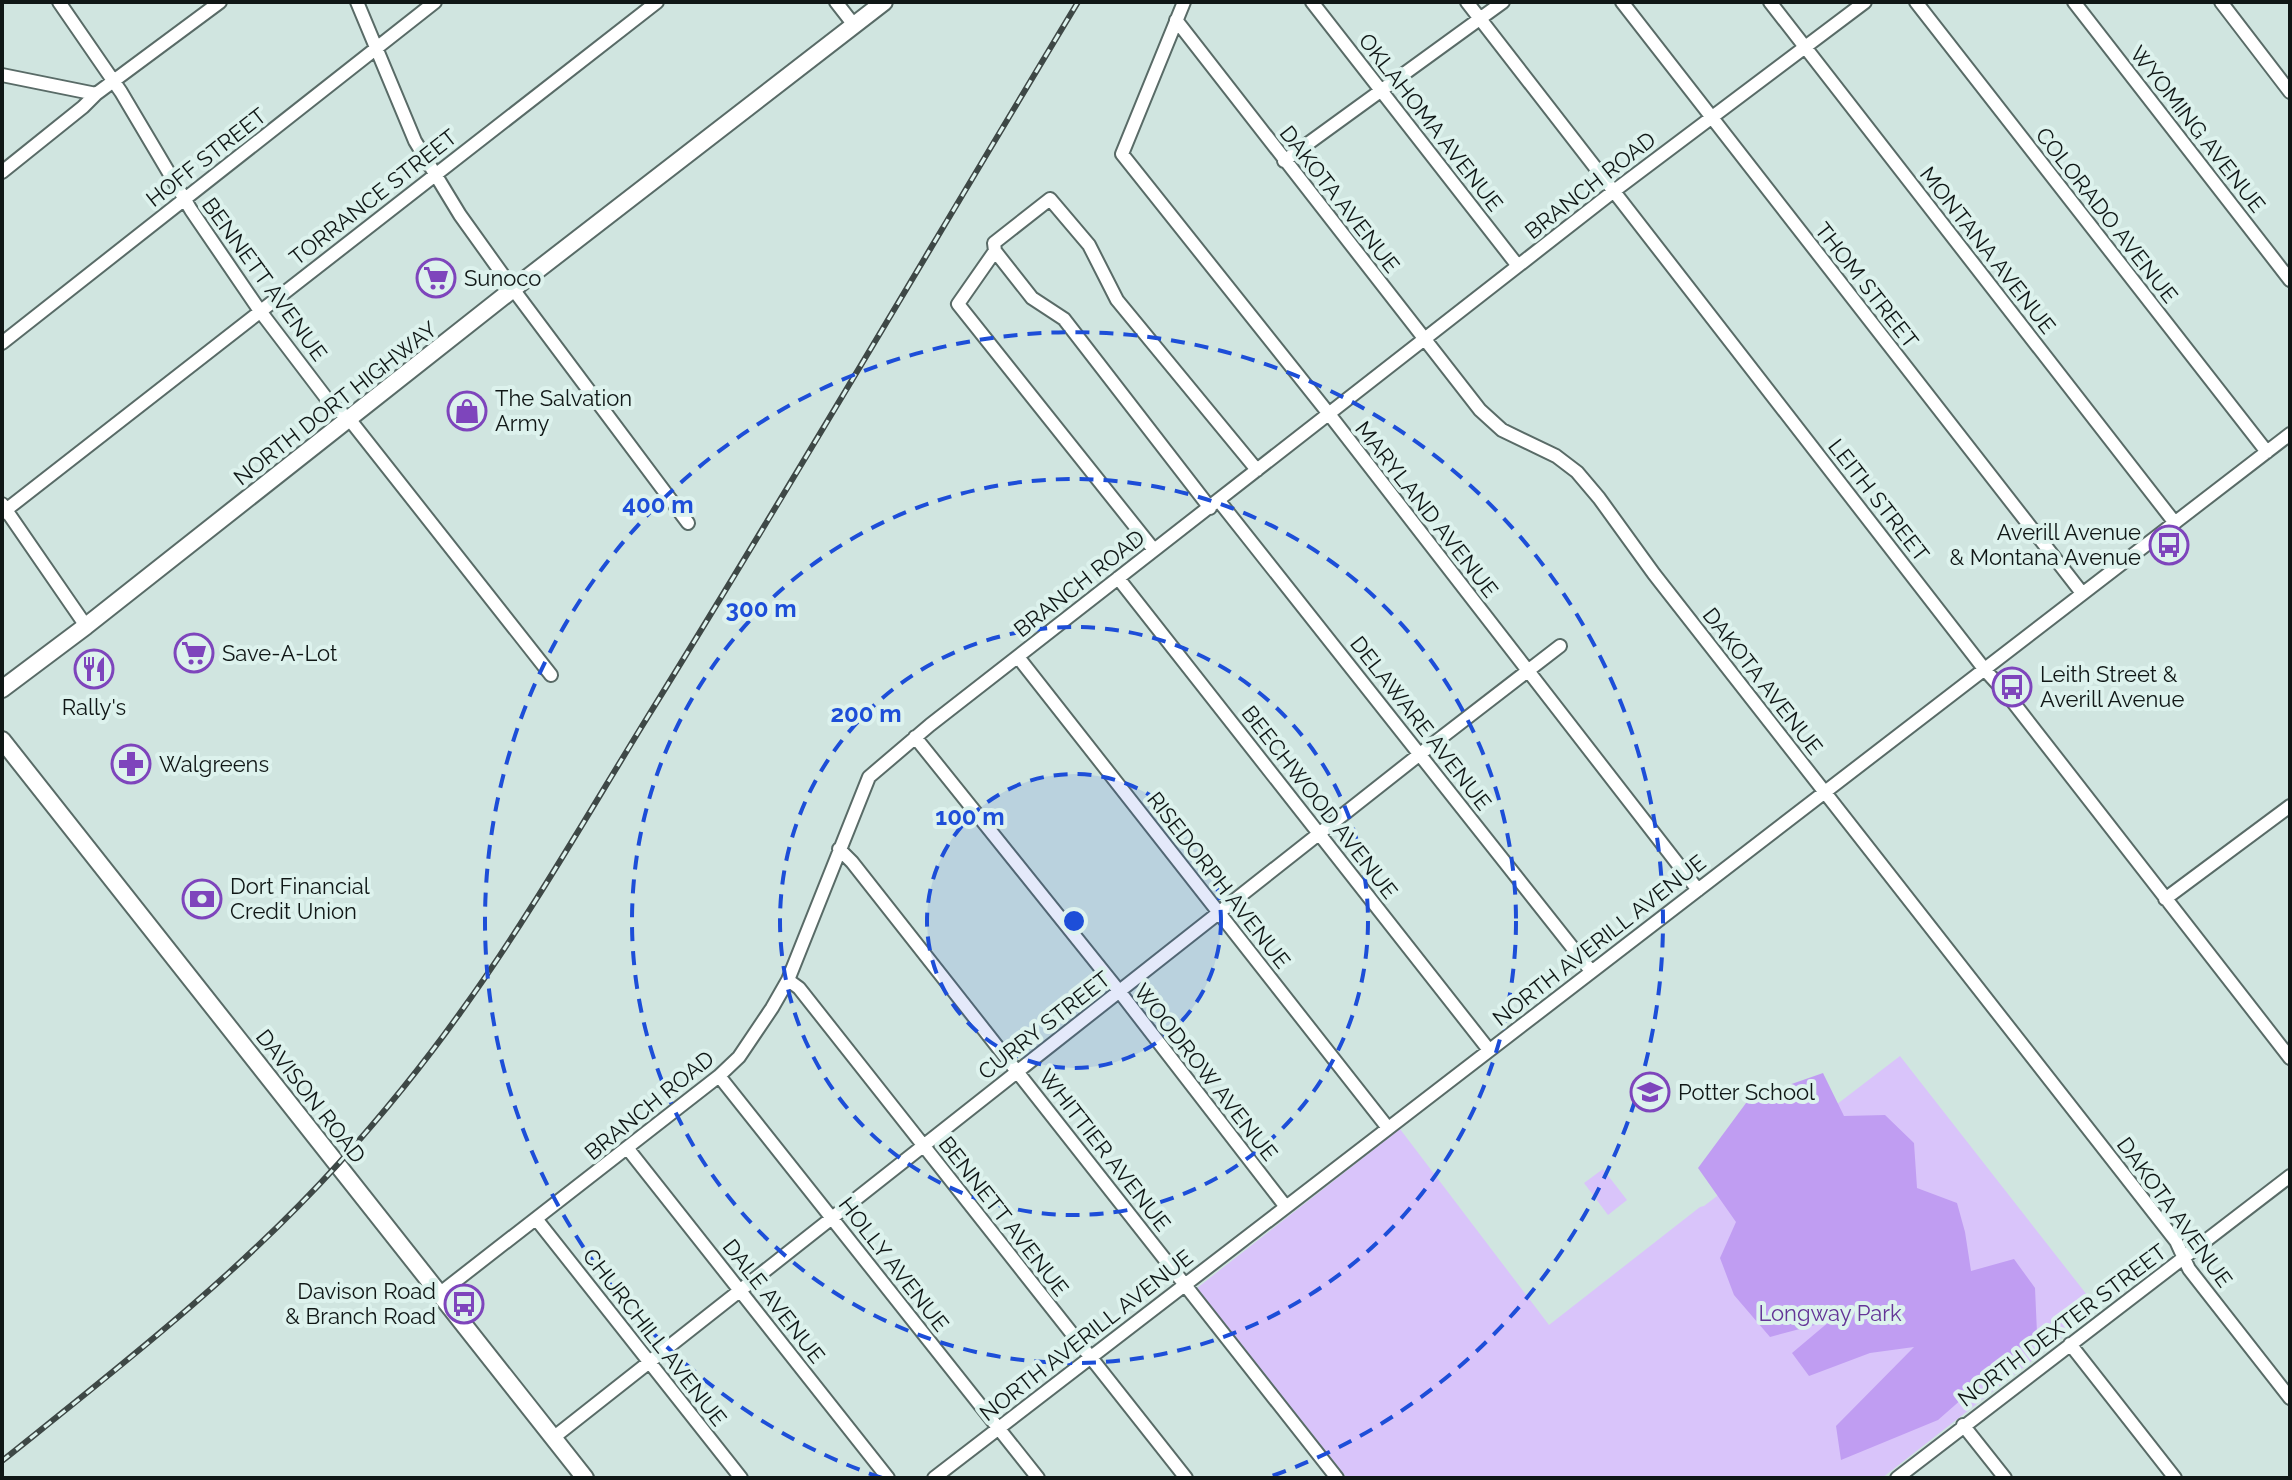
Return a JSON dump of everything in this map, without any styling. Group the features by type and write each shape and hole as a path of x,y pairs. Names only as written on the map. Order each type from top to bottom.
{"main road":[{"name":"NORTH DORT HIGHWAY","path":"2,689 884,2"},
{"name":"DAVISON ROAD","path":"2,740 585,1478"}],"street":[{"name":"BENNETT AVENUE","path":"59,2 115,82 184,201 260,311 330,403 350,420 551,675"},
{"path":"2,172 96,94 219,2"},
{"path":"357,2 415,141 460,215 688,523"},
{"name":"HOFF STREET","path":"2,343 435,2"},
{"name":"TORRANCE STREET","path":"3,509 657,2"},
{"path":"836,2 854,25"},
{"path":"1176,20 1184,2"},
{"name":"OKLAHOMA AVENUE","path":"1312,2 1518,266"},
{"name":"LEITH STREET","path":"1467,2 2290,1058"},
{"path":"1284,161 1503,2"},
{"name":"THOM STREET","path":"1622,2 2082,593"},
{"name":"MONTANA AVENUE","path":"1770,2 2175,523"},
{"name":"BRANCH ROAD","path":"439,1294 628,1149 739,1057 788,980 869,777 915,737 1614,191 1865,2"},
{"name":"COLORADO AVENUE","path":"1916,2 2267,452"},
{"name":"WYOMING AVENUE","path":"2074,2 2290,280"},
{"path":"2221,2 2290,92"},
{"name":"MARYLAND AVENUE","path":"1176,20 1122,154 1329,414 1698,890"},
{"name":"DAKOTA AVENUE","path":"1176,20 1480,410 1502,430 1556,456 1577,472 2176,1241 2189,1269 2290,1398"},
{"path":"2,75 96,94"},
{"path":"1154,550 958,304 995,251 994,243 1050,199 1089,245 1117,300 1257,470"},
{"name":"DELAWARE AVENUE","path":"995,251 1032,298 1064,319 1420,754 1591,971"},
{"name":"NORTH AVERILL AVENUE","path":"934,1478 2290,434"},
{"path":"3,509 86,626"},
{"name":"BEECHWOOD AVENUE","path":"1118,578 1489,1050"},
{"name":"CURRY STREET","path":"553,1438 1560,646"},
{"name":"RISEDORPH AVENUE","path":"1018,657 1388,1128"},
{"name":"WOODROW AVENUE","path":"915,737 1119,991 1286,1207"},
{"path":"2165,899 2290,806"},
{"name":"WHITTIER AVENUE","path":"839,849 1337,1478"},
{"name":"BENNETT AVENUE","path":"788,980 799,988 1186,1478"},
{"name":"HOLLY AVENUE","path":"719,1076 1038,1478"},
{"name":"DALE AVENUE","path":"628,1149 888,1478"},
{"name":"NORTH DEXTER STREET","path":"1897,1478 2290,1176"},
{"name":"CHURCHILL AVENUE","path":"537,1220 741,1478"},
{"path":"2070,1344 2175,1478"},
{"path":"1963,1425 2005,1478"}],"green space":[{"name":"Longway Park","path":"1900,1056 2098,1309 1882,1478 1347,1478 1197,1288 1400,1129 1549,1325"},
{"path":"1823,1073 1844,1116 1885,1115 1914,1143 1917,1188 1957,1203 1971,1271 2014,1259 2035,1288 2037,1333 1938,1420 1841,1460 1836,1426 1914,1347 1870,1353 1809,1376 1792,1353 1830,1321 1770,1337 1734,1295 1720,1258 1736,1222 1698,1168 1749,1099"},
{"path":"1603,1169 1627,1200 1608,1215 1584,1183"}],"railway":[{"path":"2,1461 176,1319 260,1244 355,1145 446,1032 556,867 1078,2"}],"place":[{"name":"Sunoco","path":"436,278"},
{"name":"The Salvation Army","path":"467,411"},
{"name":"Averill Avenue & Montana Avenue","path":"2169,545"},
{"name":"Save-A-Lot","path":"194,653"},
{"name":"Rally's","path":"94,669"},
{"name":"Leith Street & Averill Avenue","path":"2012,687"},
{"name":"Walgreens","path":"131,764"},
{"name":"Dort Financial Credit Union","path":"202,899"},
{"name":"Potter School","path":"1650,1092"},
{"name":"Davison Road & Branch Road","path":"464,1304"}]}
